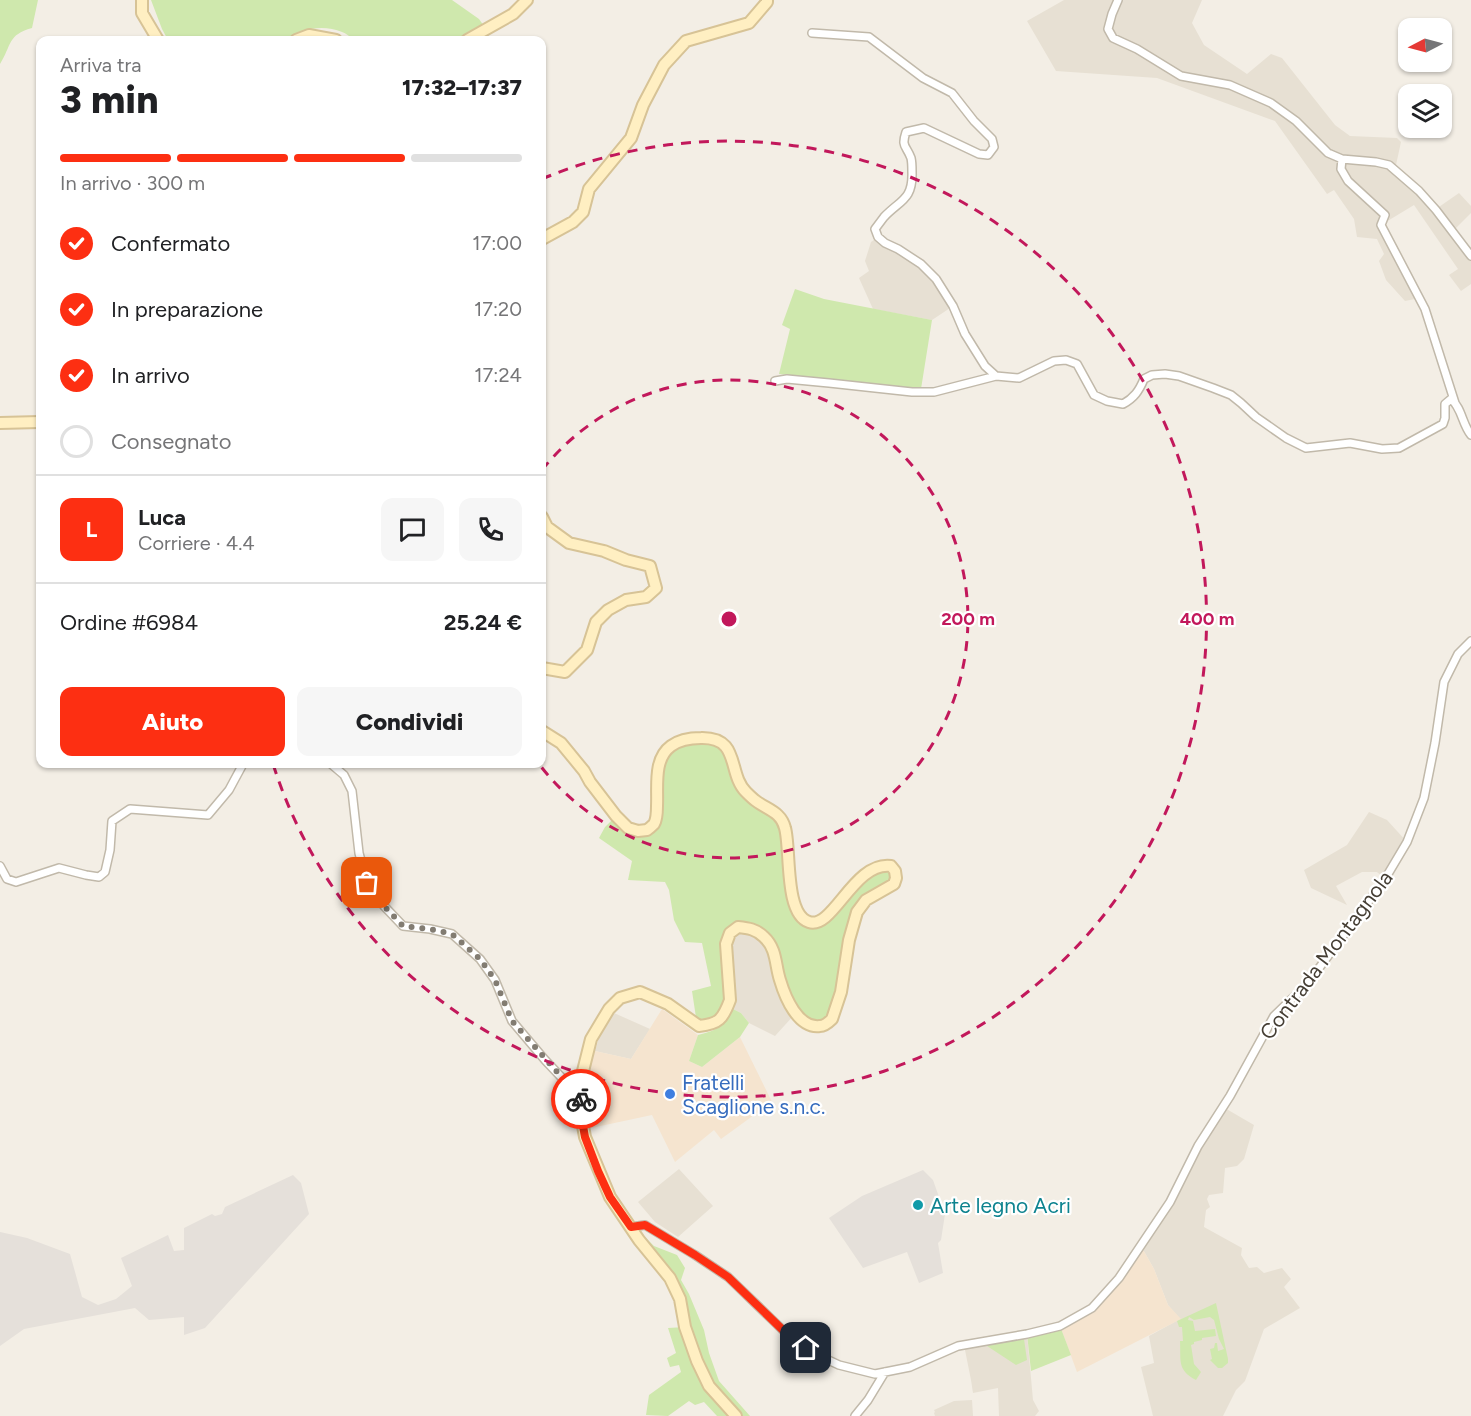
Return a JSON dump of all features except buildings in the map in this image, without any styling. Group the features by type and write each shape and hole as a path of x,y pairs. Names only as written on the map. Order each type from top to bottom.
{"main road":[{"path":"142,0 142,13 156,36"},
{"path":"474,36 513,14 527,0"},
{"path":"546,237 573,222 583,212 589,189 631,138 643,105 664,64 686,41 748,23 767,0"},
{"path":"0,423 36,422"},
{"path":"546,525 569,543 604,551 650,566 656,588 646,597 626,600 608,610 596,622 587,650 565,672 546,669"},
{"path":"546,734 561,743 616,816 628,828 638,831 647,830 655,823 659,764 664,752 683,740 711,738 721,742 729,751 743,789 756,801 778,814 785,825 789,844 791,890 794,903 804,920 812,923 821,921 852,885 877,868 884,865 891,866 895,871 894,884 866,900 857,912 849,940 841,992 832,1020 822,1026 809,1026 795,1014 780,980 775,955 765,938 753,929 738,927 730,933 726,944 730,1000 721,1018 714,1024 699,1026 668,1004 640,992 620,998 609,1009 591,1039 583,1071 581,1115 585,1137 598,1171 610,1197 639,1240 670,1278 680,1299 685,1327 697,1361 709,1386 736,1416"}],"street":[{"path":"1119,0 1108,29 1113,38 1137,49 1181,76 1230,85 1271,103 1296,121 1328,153 1342,159 1389,165 1419,191 1471,256"},
{"path":"812,33 869,38 924,78 952,93 974,121 992,138 994,147 988,155 979,154 924,128 906,132 903,141 912,159 911,190 907,197 884,217 875,229 878,237 885,243 921,264 936,279 953,306 965,334 985,366 996,376"},
{"path":"1342,159 1341,169 1348,181 1385,215 1381,225 1425,309 1455,403 1471,435"},
{"path":"775,381 787,379 912,392 934,392 996,376 1019,378 1054,361 1066,360 1077,364 1094,395 1107,401 1123,404 1132,399 1144,379 1152,375 1179,376 1231,395 1256,417 1286,438 1306,448 1350,443 1382,449 1399,448 1443,424 1445,404 1451,399 1455,403"},
{"name":"Contrada Montagnola","path":"631,1227 645,1225 728,1277 788,1335 811,1352 839,1365 875,1374 910,1368 958,1346 1060,1326 1092,1308 1119,1278 1170,1202 1198,1146 1230,1096 1274,1016 1308,982 1385,879 1407,842 1424,798 1444,682 1458,654 1471,641"},
{"path":"0,866 7,879 16,882 59,867 99,877 105,872 110,850 112,821 130,809 208,815 229,790 241,768"},
{"path":"336,768 344,775 352,791 359,853 367,883 384,906 403,926 452,934 480,959 495,980 512,1021 581,1098"},
{"path":"855,1416 885,1372"}],"shaded area":[{"path":"1064,0 1202,0 1192,23 1204,45 1247,74 1271,54 1282,58 1335,125 1350,136 1397,138 1401,142 1396,165 1436,209 1459,193 1471,206 1471,213 1453,231 1471,260 1471,284 1461,291 1449,275 1458,269 1414,205 1381,225 1420,298 1405,301 1386,280 1379,261 1384,254 1377,239 1357,237 1354,219 1334,190 1327,194 1275,121 1157,78 1056,71 1027,21"},
{"path":"878,237 921,264 953,306 932,320 873,309 859,278 869,271 865,261 871,242"},
{"path":"1369,812 1387,820 1407,842 1385,879 1377,872 1362,872 1336,886 1347,905 1311,888 1304,870 1347,845"},
{"path":"738,927 765,938 795,1014 775,1036 749,1023 741,1013 727,1009 730,933"},
{"path":"662,1009 698,1035 689,1061 702,1067 740,1037 772,1102 721,1139 714,1130 675,1162 652,1115 591,1128 588,1075 595,1051 631,1059"},
{"path":"614,1013 650,1029 631,1059 595,1051 603,1025"},
{"path":"1223,1107 1254,1125 1244,1159 1237,1166 1225,1168 1223,1193 1209,1195 1207,1199 1210,1207 1206,1210 1204,1227 1242,1248 1241,1255 1249,1268 1257,1267 1264,1273 1282,1268 1291,1279 1284,1287 1300,1308 1264,1329 1245,1381 1236,1390 1223,1416 1153,1416 1141,1367 1154,1363 1149,1336 1180,1319 1168,1305 1154,1269 1141,1246"},
{"path":"679,1169 713,1206 678,1237 655,1222 638,1202"},
{"path":"923,1170 933,1180 945,1214 941,1240 938,1243 943,1273 919,1283 907,1252 863,1268 829,1218 862,1196"},
{"path":"293,1175 301,1183 309,1214 205,1328 184,1335 184,1317 149,1320 135,1308 24,1329 0,1346 0,1232 27,1238 70,1254 82,1297 98,1305 116,1299 132,1286 121,1258 168,1235 174,1251 184,1250 184,1228 212,1214 215,1216 222,1214 225,1207"},
{"path":"1141,1246 1154,1269 1168,1305 1181,1319 1077,1372 1060,1326 1092,1308"},
{"path":"1027,1334 1033,1400 1039,1411 1035,1416 999,1416 998,1388 973,1393 964,1345"},
{"path":"972,1400 973,1416 935,1416 934,1410 954,1401"}],"green space":[{"path":"0,0 38,0 32,28 14,37 0,64"},
{"path":"151,0 452,0 479,19 484,26 469,36 348,36 328,28 314,28 296,36 166,36"},
{"path":"795,289 824,299 932,320 921,389 779,374 790,329 782,325"},
{"path":"683,740 721,742 738,778 778,814 794,903 812,923 884,865 896,878 857,912 841,992 822,1026 795,1014 775,955 753,929 730,933 730,983 721,1018 697,1024 692,991 711,986 702,943 685,942 674,920 669,890 665,882 628,880 632,861 599,838 605,827 616,816 638,831 655,823 659,763"},
{"path":"733,1009 741,1013 749,1023 740,1037 702,1067 689,1061 698,1035 719,1027"},
{"path":"645,1237 654,1246 677,1255 685,1268 681,1280 704,1330 719,1381 750,1416 717,1416 704,1402 695,1405 689,1401 668,1416 646,1415 649,1395 681,1372 679,1365 670,1367 667,1358 676,1353 668,1328 685,1327 680,1299 639,1240"},
{"path":"1216,1303 1228,1363 1218,1368 1210,1360 1212,1359 1210,1349 1214,1348 1215,1343 1217,1343 1218,1351 1224,1349 1214,1320 1210,1317 1194,1320 1189,1317 1188,1320 1193,1321 1195,1331 1215,1329 1216,1336 1202,1338 1191,1345 1194,1364 1201,1372 1196,1380 1183,1369 1181,1364 1182,1327 1179,1327 1177,1321"},
{"path":"1060,1326 1071,1355 1031,1371 1027,1334"},
{"path":"1024,1339 1027,1360 1016,1365 984,1344"}],"way so far":[{"path":"367,883 403,926 452,934 480,959 495,980 512,1021 581,1099"}],"place":[{"name":"Fratelli Scaglione s.n.c.","path":"670,1094"},
{"name":"Arte legno Acri","path":"918,1205"}],"route":[{"path":"581,1099 585,1137 598,1171 610,1197 631,1227 645,1225 728,1277 788,1335 806,1348"}]}
